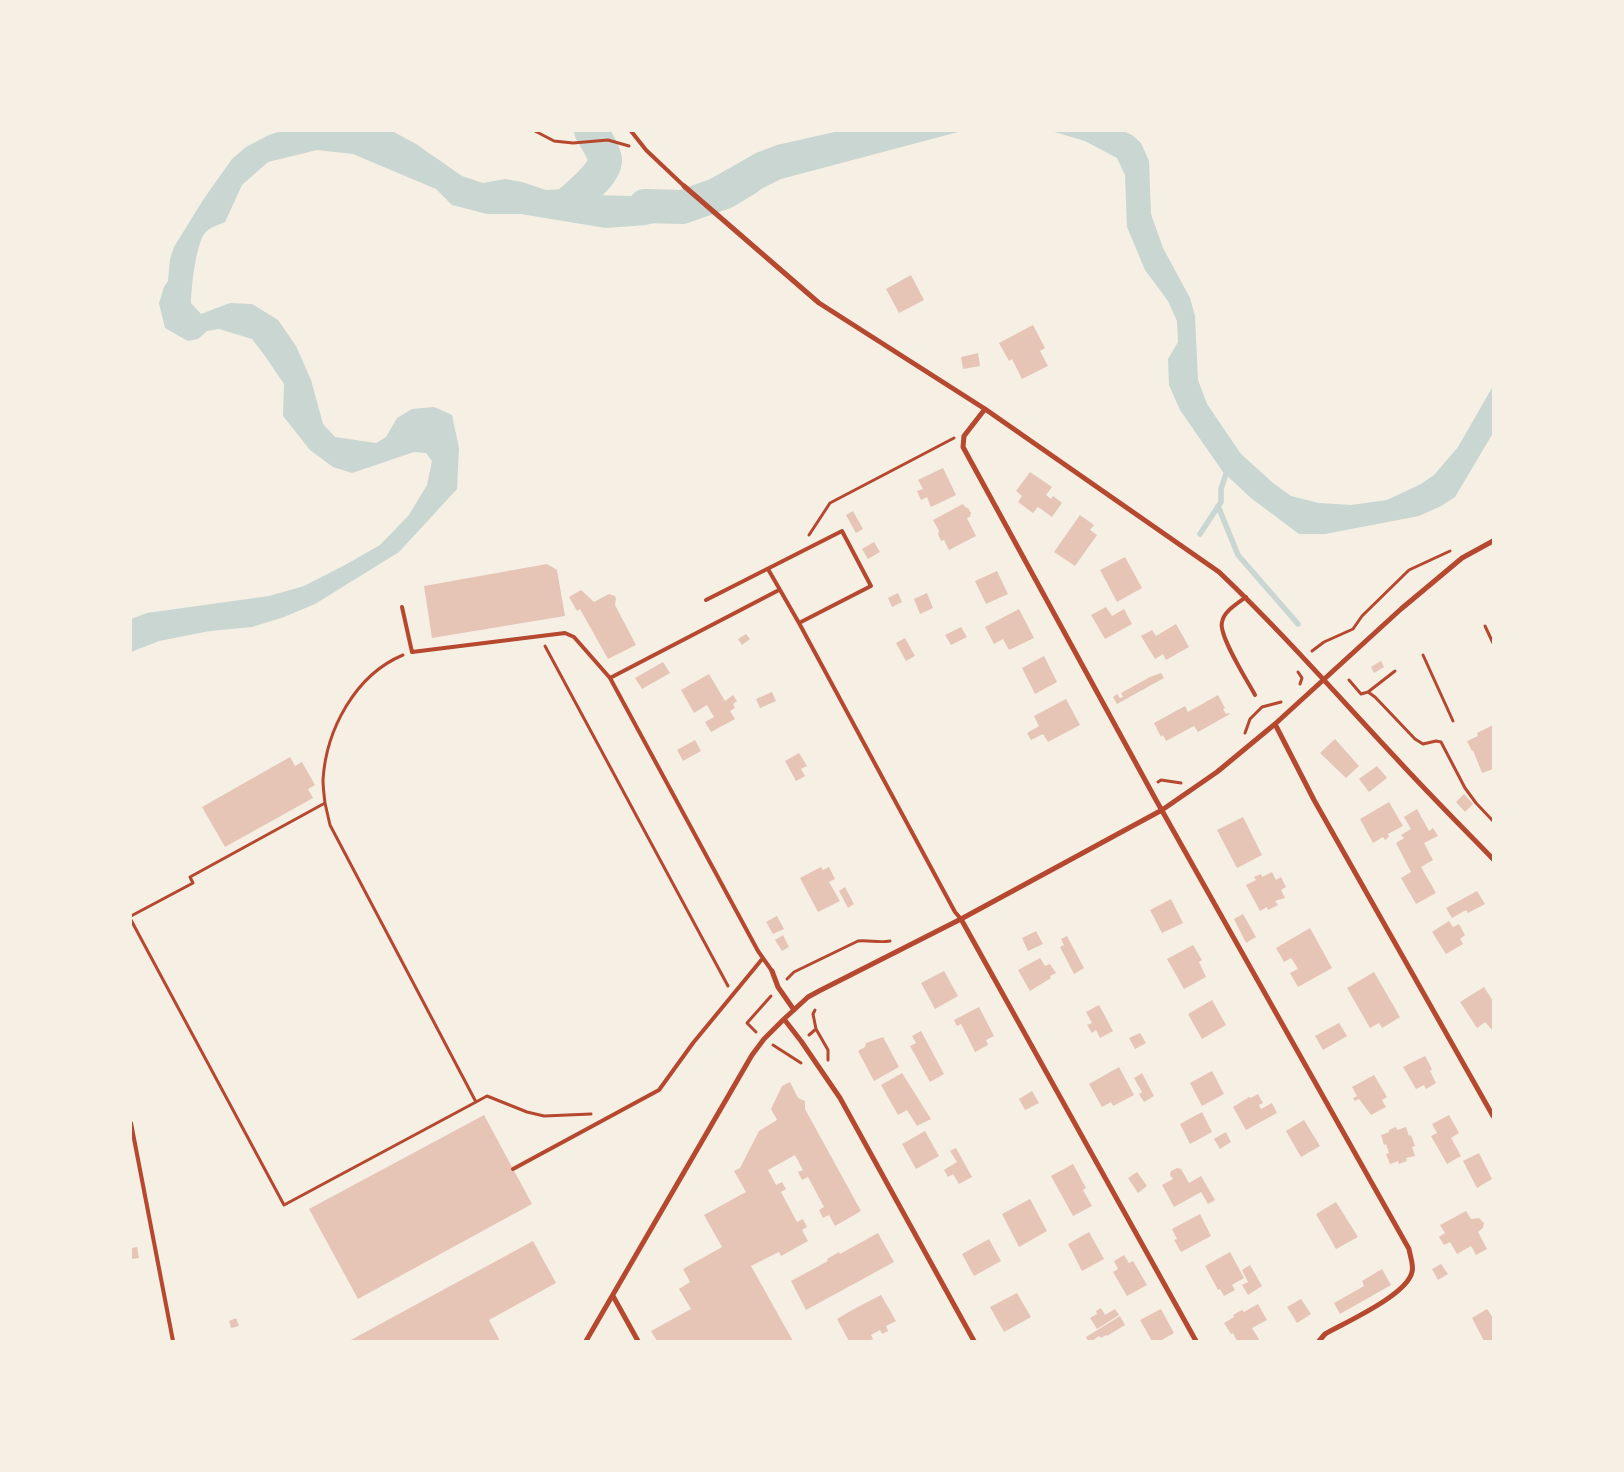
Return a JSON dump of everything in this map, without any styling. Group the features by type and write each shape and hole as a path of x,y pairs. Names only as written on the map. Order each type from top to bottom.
{"street":[{"path":"684,186 818,303 985,408 1219,572 1246,597 1325,679 1395,758 1493,859"},
{"path":"985,408 964,436 963,447 1149,787 1409,1249 1412,1271 1406,1284 1392,1296 1325,1334 1319,1341"},
{"path":"586,1341 752,1056 764,1039 808,997 961,919 1162,810 1217,772 1275,724 1402,609 1462,558 1493,541"},
{"path":"1275,724 1314,800 1493,1116"},
{"path":"961,919 1196,1341"},
{"path":"772,971 778,987 794,1010"},
{"path":"784,1020 840,1098 974,1341"},
{"path":"613,1296 638,1341"}],"lane":[{"path":"631,131 646,150 684,186"},
{"path":"706,600 842,531 871,586 799,623"},
{"path":"768,569 941,887 961,919"},
{"path":"610,678 779,590"},
{"path":"1246,597 1230,609 1222,621 1222,626 1232,652 1255,695"},
{"path":"402,607 412,652 565,633 574,637 610,678 763,958 772,971"},
{"path":"513,1169 659,1090 693,1043 763,958"},
{"path":"131,1123 173,1341"}],"path":[{"path":"535,131 554,141 573,143 608,140"},
{"path":"800,552 830,503 950,438 964,436"},
{"path":"1313,650 1324,642 1354,629 1362,616 1409,570 1456,548"},
{"path":"1485,626 1493,643"},
{"path":"540,636 733,995"},
{"path":"412,652 400,656 377,670 353,694 337,723 327,753 323,781 325,803 330,825 476,1102"},
{"path":"1423,655 1453,721"},
{"path":"1295,667 1302,678 1298,686"},
{"path":"1349,680 1361,694 1368,692 1395,671"},
{"path":"1368,692 1423,744 1436,741 1441,742 1465,788 1493,821"},
{"path":"1242,738 1248,728 1250,719 1262,707 1281,702 1287,696"},
{"path":"1149,787 1160,780 1178,783 1186,781"},
{"path":"325,803 190,877 192,883 131,918 284,1205 487,1096 527,1112 544,1116 617,1113"},
{"path":"829,954 833,954 858,941 880,942 891,940"},
{"path":"816,1028 828,1050"}],"shaded area":[{"path":"281,131 392,131 416,144 462,176 483,183 505,179 522,182 546,190 567,189 588,195 634,196 679,193 699,211 646,225 606,228 521,214 487,214 452,205 436,189 353,154 317,150 268,162 242,185 225,222 209,229 202,238 195,266 191,303 201,314 230,303 252,304 278,320 296,346 311,380 323,424 335,437 376,443 386,437 397,418 412,409 434,407 452,415 459,448 457,489 399,552 315,604 284,617 252,627 210,631 159,641 131,652 131,619 147,613 269,596 304,586 345,565 380,545 409,515 427,485 432,461 426,453 414,452 352,473 333,467 310,450 283,416 284,384 252,339 219,329 207,331 198,339 188,341 165,328 159,303 168,281 170,259 174,247 203,200 232,159 246,147"},
{"path":"839,131 962,131 781,179 719,210 698,186 756,153 777,145"},
{"path":"1051,131 1123,131 1132,135 1141,143 1149,161 1151,214 1163,248 1190,298 1195,316 1198,380 1207,404 1241,454 1273,483 1291,496 1319,503 1351,505 1387,500 1421,484 1434,475 1458,447 1493,386 1493,433 1455,497 1419,516 1325,534 1299,534 1251,498 1223,472 1180,410 1169,385 1168,359 1178,342 1177,321 1168,301 1145,270 1127,227 1125,175 1117,158 1085,141"}],"building":[{"path":"911,275 924,300 899,313 886,289"},
{"path":"1033,325 1045,348 1040,351 1048,366 1022,379 1012,359 1009,361 999,343"},
{"path":"978,353 980,366 963,369 961,357"},
{"path":"943,468 956,495 931,507 927,497 921,500 917,491 923,489 918,480"},
{"path":"1030,472 1052,487 1046,495 1051,499 1053,496 1062,503 1052,517 1038,507 1033,513 1018,502 1022,496 1016,491"},
{"path":"963,504 971,513 970,517 967,518 976,536 949,550 944,540 941,541 938,534 939,531 933,520"},
{"path":"853,511 863,529 856,533 846,515"},
{"path":"1080,515 1094,525 1090,530 1097,535 1075,566 1054,552"},
{"path":"874,542 880,552 868,559 862,549"},
{"path":"1125,557 1142,588 1117,602 1100,570"},
{"path":"547,564 557,570 565,616 432,638 424,586"},
{"path":"997,571 1008,594 986,604 975,581"},
{"path":"581,590 594,602 609,594 615,596 615,605 636,645 608,659 580,609 577,611 569,597"},
{"path":"898,593 902,602 892,607 888,598"},
{"path":"927,593 933,608 920,614 914,599"},
{"path":"1106,607 1112,616 1124,609 1132,624 1105,639 1091,615"},
{"path":"1019,609 1034,638 1009,650 1003,639 994,644 985,627"},
{"path":"1176,624 1189,647 1166,660 1163,654 1155,659 1141,636 1152,630 1156,636"},
{"path":"961,627 967,637 951,645 945,635"},
{"path":"746,634 750,639 742,645 738,639"},
{"path":"905,638 915,656 906,661 896,643"},
{"path":"1044,656 1057,682 1035,694 1022,668"},
{"path":"1381,661 1384,667 1374,673 1371,667"},
{"path":"663,662 670,673 642,689 635,678"},
{"path":"1161,673 1164,678 1117,704 1113,697 1117,694 1120,698 1123,697 1121,693"},
{"path":"709,674 725,701 733,695 737,701 733,704 735,708 730,711 735,719 711,732 705,722 714,717 707,705 694,713 681,690"},
{"path":"772,692 776,701 760,708 756,699"},
{"path":"1218,695 1226,714 1230,714 1198,732 1194,726 1166,741 1163,735 1161,737 1154,723 1185,706 1188,712"},
{"path":"1066,699 1080,725 1048,742 1043,734 1031,740 1027,733 1039,726 1034,716"},
{"path":"1493,725 1493,769 1482,773 1473,750 1467,741 1478,736 1477,733"},
{"path":"1335,739 1359,766 1346,778 1320,753"},
{"path":"695,740 701,751 683,761 677,750"},
{"path":"799,753 807,766 801,769 805,776 796,781 785,761"},
{"path":"290,757 295,766 302,762 315,785 308,789 313,798 225,847 202,807"},
{"path":"1377,766 1387,778 1369,792 1359,779"},
{"path":"1464,794 1473,804 1465,812 1456,802"},
{"path":"1389,802 1403,826 1388,834 1389,837 1385,840 1383,837 1373,843 1360,819"},
{"path":"1417,809 1429,831 1433,828 1438,836 1424,843 1433,860 1421,867 1436,893 1416,904 1401,878 1411,872 1396,843 1404,838 1401,835 1411,829 1404,817"},
{"path":"1243,817 1262,855 1237,868 1217,830"},
{"path":"821,867 823,870 829,867 835,879 829,882 840,901 818,912 800,878"},
{"path":"1272,872 1276,880 1281,877 1286,887 1281,890 1285,898 1275,901 1278,905 1268,910 1267,907 1260,911 1246,885 1256,880 1254,877 1261,874 1262,877"},
{"path":"845,887 854,904 848,908 839,891"},
{"path":"1477,891 1485,904 1468,913 1466,910 1452,918 1446,908"},
{"path":"1171,899 1183,923 1162,933 1150,910"},
{"path":"1243,914 1256,937 1246,943 1234,919"},
{"path":"777,916 784,929 773,934 766,922"},
{"path":"1449,921 1453,927 1459,924 1465,935 1460,939 1463,944 1446,954 1432,932"},
{"path":"1310,928 1332,968 1298,987 1290,973 1298,969 1291,958 1284,962 1276,948"},
{"path":"1036,931 1043,944 1028,951 1022,938"},
{"path":"783,935 789,947 782,951 775,940"},
{"path":"1067,936 1084,968 1074,974 1060,947 1064,945 1061,939"},
{"path":"1193,945 1202,960 1199,962 1206,977 1184,989 1167,959"},
{"path":"1040,958 1045,966 1050,964 1056,973 1030,991 1018,970"},
{"path":"944,971 958,996 935,1009 921,983"},
{"path":"1374,972 1400,1017 1382,1028 1379,1023 1370,1028 1347,988"},
{"path":"1484,987 1493,1001 1493,1031 1485,1022 1477,1028 1460,1002"},
{"path":"1212,1000 1226,1025 1202,1039 1188,1014"},
{"path":"1099,1005 1113,1031 1100,1038 1096,1030 1092,1033 1087,1025 1092,1023 1086,1012"},
{"path":"979,1007 994,1036 986,1040 988,1045 975,1052 961,1024 957,1026 954,1020"},
{"path":"1339,1023 1347,1036 1323,1050 1315,1036"},
{"path":"921,1031 944,1074 930,1082 910,1046 916,1043 912,1036"},
{"path":"1140,1033 1146,1043 1135,1049 1129,1038"},
{"path":"883,1037 899,1067 874,1081 858,1051 865,1047 866,1043"},
{"path":"1425,1056 1432,1069 1430,1071 1436,1083 1426,1089 1424,1085 1416,1089 1403,1067"},
{"path":"1119,1067 1134,1095 1113,1106 1111,1102 1102,1107 1089,1084"},
{"path":"1212,1071 1224,1094 1202,1106 1190,1083"},
{"path":"902,1073 931,1119 917,1126 907,1110 898,1115 881,1085"},
{"path":"1142,1073 1154,1096 1144,1102 1139,1094 1142,1092 1134,1078"},
{"path":"1374,1075 1387,1097 1382,1100 1386,1107 1371,1115 1359,1099 1355,1101 1353,1098 1357,1096 1352,1087"},
{"path":"790,1082 798,1098 805,1101 805,1109 861,1211 835,1226 829,1215 823,1218 819,1210 824,1207 808,1177 802,1180 798,1172 803,1170 795,1155 768,1170 776,1185 782,1182 786,1189 781,1192 797,1222 803,1219 807,1227 802,1230 808,1241 781,1256 779,1252 751,1266 793,1341 657,1341 651,1331 691,1309 679,1289 690,1282 683,1269 722,1247 704,1215 746,1192 734,1171 740,1168 759,1131 777,1120 771,1109 782,1086"},
{"path":"1032,1091 1039,1103 1025,1110 1019,1099"},
{"path":"1258,1094 1263,1103 1259,1105 1261,1109 1272,1103 1277,1113 1246,1130 1233,1107"},
{"path":"1202,1112 1212,1132 1190,1144 1180,1124"},
{"path":"484,1115 532,1204 358,1299 309,1209"},
{"path":"1449,1115 1459,1133 1451,1138 1461,1156 1447,1164 1431,1136 1437,1133 1432,1124"},
{"path":"1304,1120 1320,1146 1301,1157 1286,1131"},
{"path":"1396,1127 1397,1130 1406,1127 1415,1146 1412,1147 1415,1156 1406,1158 1407,1161 1399,1164 1398,1161 1390,1164 1386,1154 1389,1153 1381,1135"},
{"path":"925,1131 939,1156 916,1169 902,1144"},
{"path":"1226,1132 1231,1142 1220,1149 1214,1139"},
{"path":"956,1148 972,1177 959,1184 953,1174 948,1177 944,1170 957,1162 950,1151"},
{"path":"1479,1153 1492,1179 1477,1188 1463,1161"},
{"path":"1073,1164 1086,1188 1083,1190 1092,1206 1073,1216 1051,1176"},
{"path":"1177,1168 1181,1169 1189,1183 1201,1176 1215,1200 1208,1204 1201,1192 1174,1207 1162,1185 1173,1179 1170,1175 1171,1171"},
{"path":"1137,1172 1147,1186 1138,1193 1128,1178"},
{"path":"1030,1199 1047,1231 1019,1247 1002,1214"},
{"path":"1336,1202 1358,1237 1336,1249 1316,1214"},
{"path":"1466,1211 1471,1219 1479,1218 1484,1223 1483,1228 1478,1232 1487,1249 1476,1255 1471,1246 1457,1254 1450,1242 1444,1245 1439,1237 1445,1233 1440,1225"},
{"path":"1200,1214 1211,1236 1181,1252 1174,1240 1177,1239 1172,1229"},
{"path":"1089,1232 1104,1259 1082,1271 1068,1244"},
{"path":"878,1233 894,1262 806,1310 791,1281 828,1261 827,1259 839,1252 840,1254"},
{"path":"989,1239 1001,1261 974,1276 962,1254"},
{"path":"533,1241 556,1283 489,1320 500,1341 349,1341"},
{"path":"137,1247 139,1258 131,1259 131,1248"},
{"path":"1230,1252 1244,1278 1232,1285 1235,1290 1224,1296 1220,1289 1218,1290 1205,1266"},
{"path":"1124,1255 1129,1263 1133,1261 1147,1285 1127,1296 1113,1272 1118,1269 1114,1261"},
{"path":"1441,1264 1448,1274 1438,1280 1432,1269"},
{"path":"1250,1265 1262,1286 1248,1295 1242,1285 1248,1282 1242,1270"},
{"path":"1382,1269 1391,1285 1340,1314 1334,1303 1364,1286 1362,1281"},
{"path":"1017,1293 1031,1317 1004,1332 990,1307"},
{"path":"881,1295 896,1321 886,1326 888,1331 882,1334 880,1330 871,1335 873,1339 870,1341 849,1341 837,1319"},
{"path":"1301,1299 1311,1314 1297,1323 1287,1307"},
{"path":"1258,1304 1267,1320 1252,1328 1260,1341 1237,1341 1224,1323 1234,1317 1233,1315 1242,1310 1244,1312"},
{"path":"1101,1308 1105,1315 1115,1309 1119,1315 1097,1329 1090,1318 1097,1314 1096,1311"},
{"path":"1161,1309 1174,1333 1160,1341 1152,1341 1140,1320"},
{"path":"1487,1309 1493,1318 1493,1341 1484,1341 1472,1318"},
{"path":"1120,1316 1125,1325 1107,1336 1101,1338 1099,1336 1092,1341 1088,1341 1086,1337"},
{"path":"236,1318 239,1326 231,1328 229,1321"}],"waterway":[{"path":"568,204 597,177 604,164 603,152 591,131"},
{"path":"645,206 682,207 725,192 748,178"},
{"path":"1200,534 1221,502 1221,489 1228,468"},
{"path":"1218,506 1238,555 1298,624"}]}
